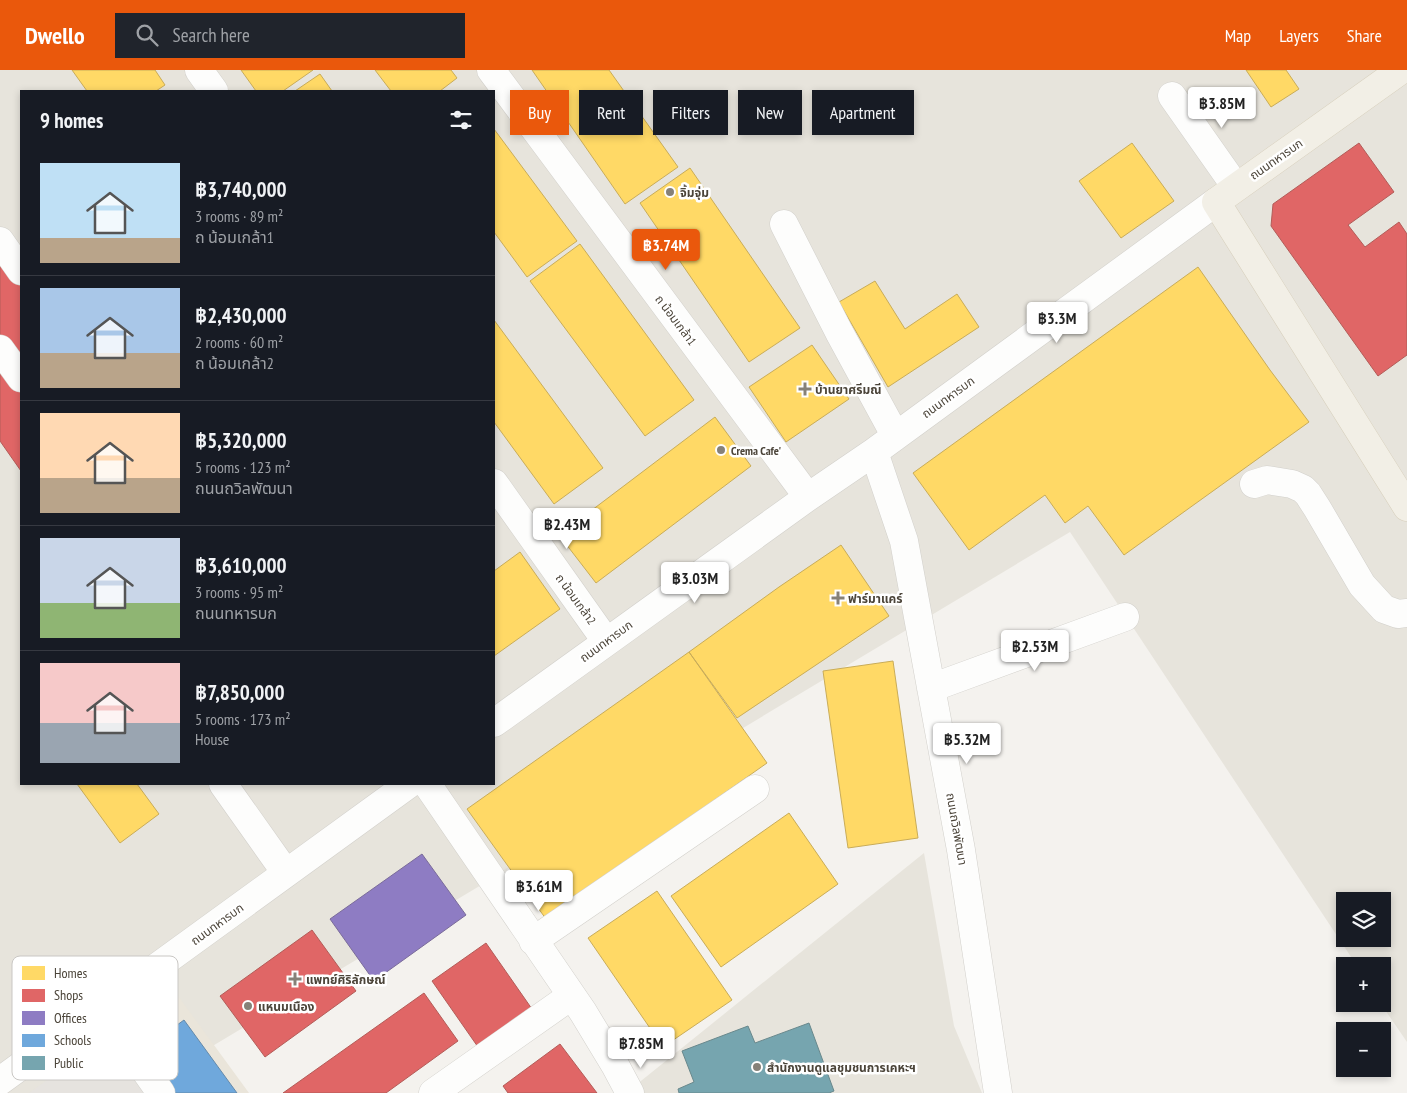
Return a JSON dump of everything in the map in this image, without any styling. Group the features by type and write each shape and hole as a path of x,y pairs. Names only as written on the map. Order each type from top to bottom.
{"main road":[{"name":"ถนนทหารบก","path":"1226,195 1401,70"},
{"path":"1226,195 1407,507"}],"street":[{"path":"199,70 213,90"},
{"name":"ถ น้อมเกล้า1","path":"491,70 808,497"},
{"path":"1172,96 1226,195"},
{"name":"ถนนทหารบก","path":"495,722 606,641 874,452 1226,195"},
{"path":"784,224 839,332 895,435"},
{"path":"0,242 20,270"},
{"path":"0,349 20,377"},
{"name":"ถนนถวิลพัฒนา","path":"874,452 904,541 961,850 998,1093"},
{"path":"1254,484 1267,480 1292,484 1303,489 1317,508 1362,585 1384,609 1398,614 1407,613"},
{"name":"ถ น้อมเกล้า2","path":"495,484 606,641"},
{"path":"931,688 1125,617"},
{"path":"224,785 286,873"},
{"path":"428,785 571,996 615,1065 630,1093"},
{"name":"ถนนทหารบก","path":"172,956 286,873 397,787"},
{"path":"533,941 755,789"},
{"path":"433,1093 571,996"},
{"name":"ถนนทหารบก","path":"0,1081 12,1072"},
{"path":"152,1080 161,1093"}],"shaded area":[{"path":"0,70 1407,70 1407,1042 1386,1012 1391,1012 1391,957 1351,957 1344,947 1391,947 1391,892 1336,892 1336,934 1070,532 178,1067 178,956 12,956 12,1080 156,1080 134,1093 0,1093"},
{"path":"924,853 954,1026 982,1093 626,1093"},
{"path":"178,996 249,1093 29,1093 47,1080 178,1080"},
{"path":"47,1080 159,1080 168,1093 29,1093"}],"building: Homes":[{"path":"72,70 155,70 165,85 158,90 86,90"},
{"path":"241,70 313,70 284,90 255,90"},
{"path":"375,70 451,70 457,78 441,90 390,90"},
{"path":"532,70 609,70 623,90 579,90 579,135 643,135 643,118 653,132 653,135 655,135 678,167 625,204 569,123 569,90 546,90"},
{"path":"1246,70 1286,70 1299,89 1271,107"},
{"path":"320,74 331,90 296,90"},
{"path":"495,130 577,241 527,277 495,233"},
{"path":"1132,143 1174,201 1121,238 1079,181"},
{"path":"690,168 800,328 749,362 640,203"},
{"path":"580,244 694,400 645,436 530,281"},
{"path":"1198,267 1309,422 1124,555 1088,506 1065,523 1045,495 969,550 913,473"},
{"path":"875,281 905,329 957,294 979,327 888,387 839,302"},
{"path":"495,321 603,468 554,504 495,423"},
{"path":"812,345 849,399 786,442 749,387"},
{"path":"715,417 751,466 596,583 559,535"},
{"path":"841,545 889,616 737,718 689,652"},
{"path":"520,552 560,609 495,655 495,570"},
{"path":"689,652 767,763 546,919 467,809"},
{"path":"893,661 918,838 848,848 823,671"},
{"path":"78,785 138,785 159,814 120,843"},
{"path":"789,813 838,884 721,967 671,896"},
{"path":"657,891 732,1000 663,1047 588,938"}],"building: Shops":[{"path":"1359,143 1394,192 1348,225 1365,247 1399,222 1407,234 1407,355 1378,376 1271,226 1273,204"},
{"path":"0,246 20,276 20,470 0,441"},
{"path":"312,930 356,991 265,1057 220,996"},
{"path":"486,943 532,1009 478,1047 432,981"},
{"path":"424,993 458,1041 386,1093 283,1093"},
{"path":"560,1044 597,1093 508,1093 503,1086"}],"building: Offices":[{"path":"422,854 466,915 374,981 330,919"}],"building: Schools":[{"path":"184,1020 237,1093 171,1093 162,1080 178,1080 178,1024"}],"building: Public":[{"name":"สำนักงานดูแลชุมชนการเคหะฯ","path":"809,1023 834,1091 829,1093 679,1093 678,1089 694,1082 682,1051 748,1026 755,1043"}],"place":[{"name":"จิ้มจุ่ม","path":"670,192"},
{"name":"บ้านยาศรีมณี","path":"805,389"},
{"name":"Crema Cafe'","path":"721,450"},
{"name":"ฟาร์มาแคร์","path":"838,598"},
{"name":"แพทย์ศิริลักษณ์","path":"295,979"},
{"name":"แหนมเนือง","path":"248,1006"},
{"name":"สำนักงานดูแลชุมชนการเคหะฯ","path":"757,1067"}]}
